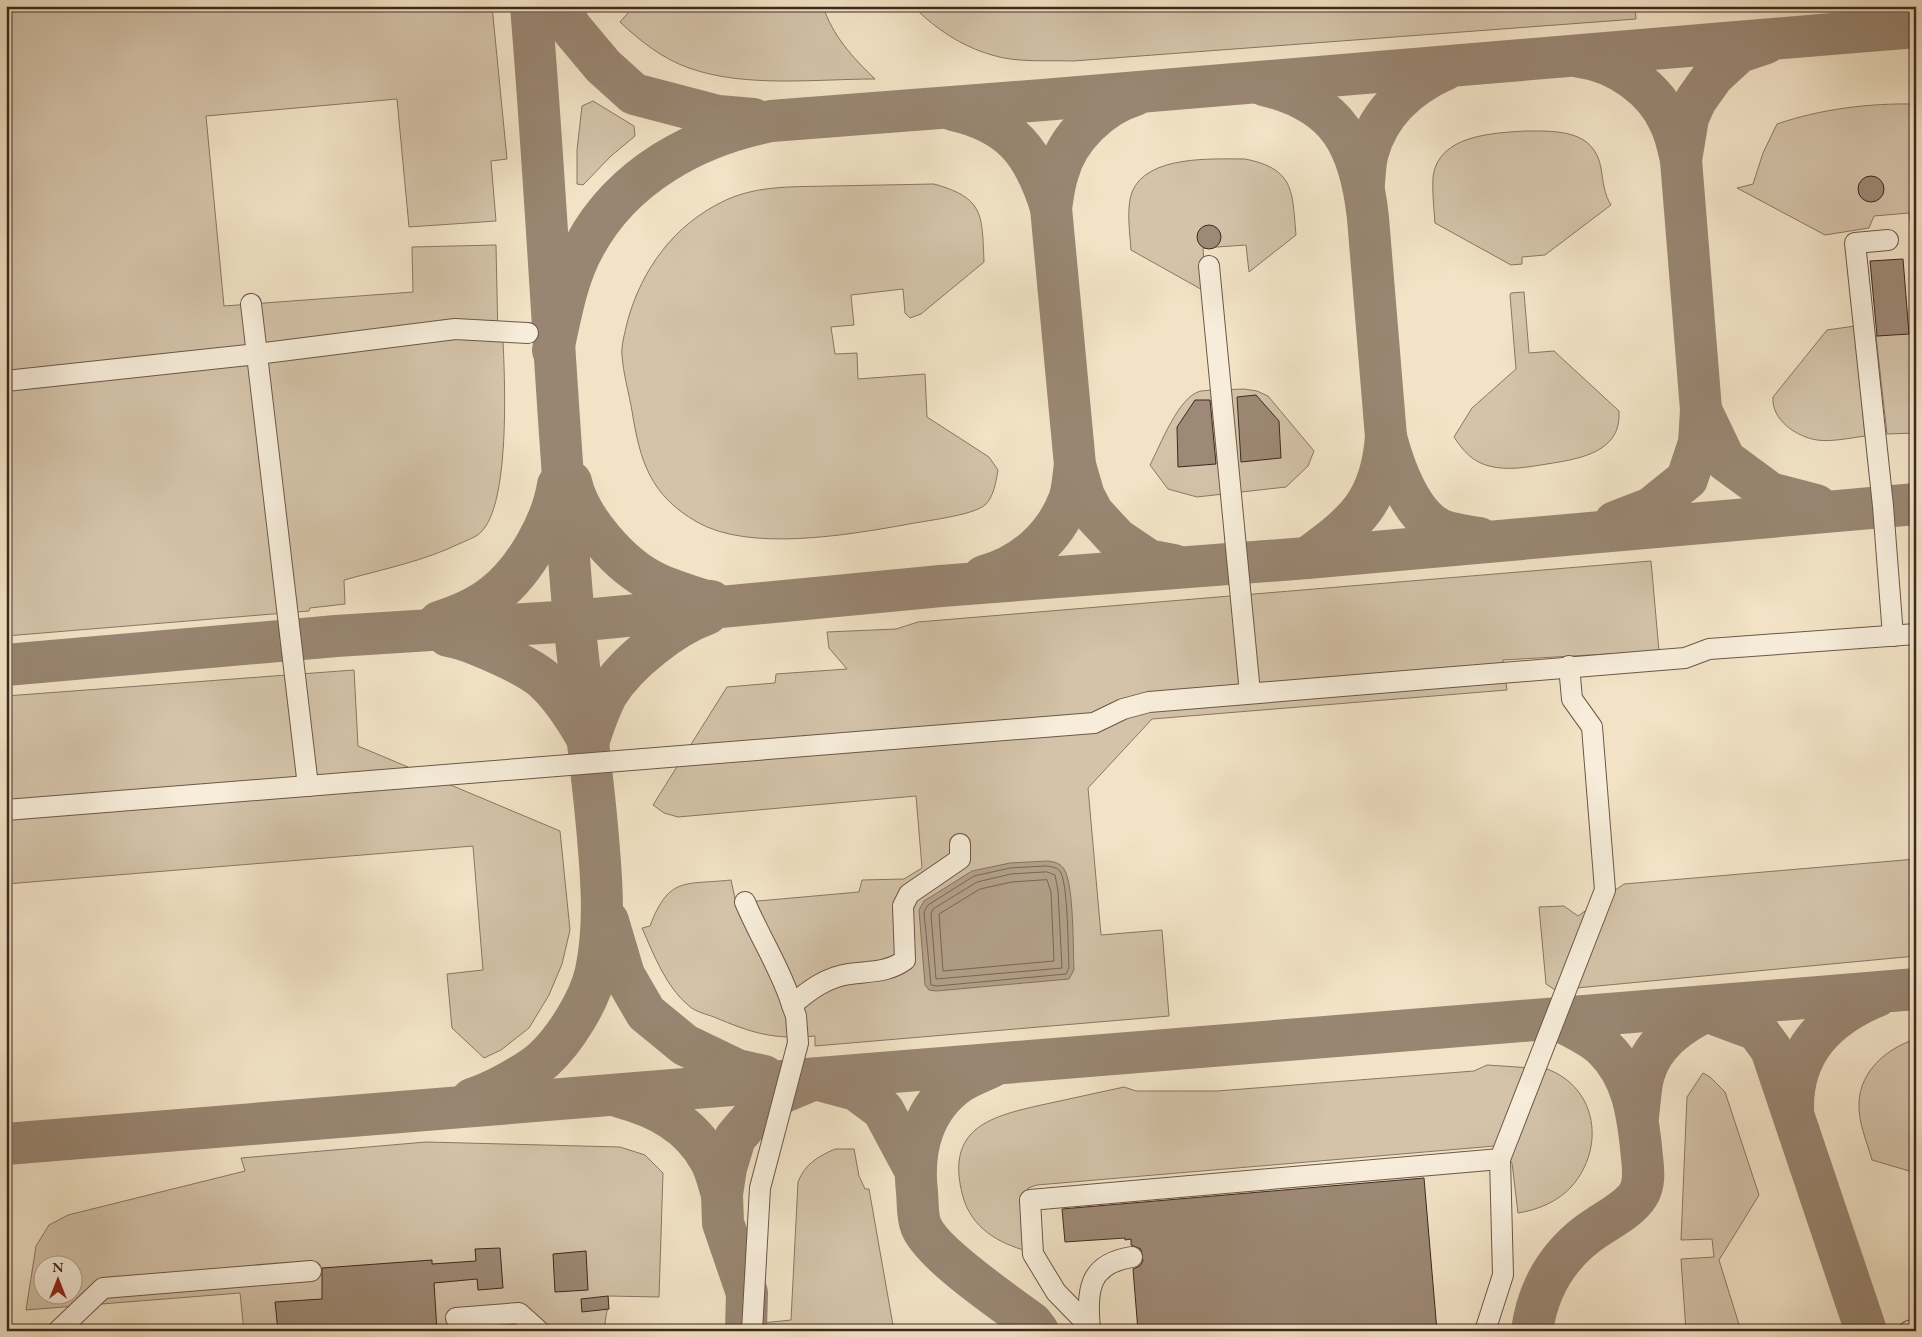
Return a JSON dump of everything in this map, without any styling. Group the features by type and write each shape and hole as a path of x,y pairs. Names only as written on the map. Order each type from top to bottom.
{"lane":[{"path":"1888,240 1855,243 1883,506 1893,636"},
{"path":"1209,266 1250,693"},
{"path":"251,304 308,786"},
{"path":"6,381 257,354 455,329 528,333"},
{"path":"6,810 1094,723 1123,709 1150,702 1569,666 1686,658 1709,650 1916,634"},
{"path":"1485,1331 1503,1275 1500,1158 1605,890 1592,727 1572,699 1569,666"},
{"path":"792,1006 805,994 829,979 893,968 905,960 903,906 909,894 960,859 960,844"},
{"path":"746,902 755,926 775,960 796,1016 798,1043 760,1188 752,1331"},
{"path":"1090,1329 1056,1292 1034,1254 1030,1200 1500,1158"},
{"path":"1090,1329 1090,1292 1095,1274 1114,1260 1132,1256"},
{"path":"58,1331 103,1288 311,1271"},
{"path":"456,1318 519,1313 539,1331"},
{"path":"1908,1331 1916,1329"}],"shaded area":[{"path":"6,6 492,6 507,159 491,161 496,221 409,227 397,99 206,116 224,306 413,292 412,247 496,245 498,340 503,341 504,360 504,441 497,496 490,517 479,534 433,555 344,580 345,604 310,608 309,611 6,636"},
{"path":"634,6 823,6 832,27 844,46 875,79 757,80 733,78 689,68 670,60 652,49 620,22"},
{"path":"913,6 1635,6 1636,19 1073,61 1032,61 1002,58 970,47 949,36"},
{"path":"593,101 634,126 635,136 611,156 583,185 577,184 577,150 582,106"},
{"path":"1916,104 1916,226 1911,226 1909,213 1874,216 1869,228 1825,235 1737,188 1753,184 1763,153 1777,124 1811,114 1845,108"},
{"path":"1525,131 1561,132 1582,139 1591,146 1597,155 1605,192 1611,205 1545,255 1522,257 1522,264 1511,265 1435,223 1433,177 1437,163 1445,152 1456,145 1483,135"},
{"path":"1245,159 1274,169 1288,184 1293,206 1296,235 1249,272 1246,245 1203,248 1206,292 1131,250 1130,199 1140,180 1151,171 1166,165 1182,162"},
{"path":"934,184 963,195 977,210 982,232 984,262 921,314 910,318 905,313 903,289 851,295 854,325 831,327 835,354 857,353 858,379 925,374 927,417 989,457 998,470 994,489 988,502 979,509 946,518 855,533 770,539 743,537 718,531 697,522 681,512 658,488 644,461 635,429 622,355 623,339 633,303 651,267 662,251 676,235 707,210 726,200 751,192 791,187"},
{"path":"1524,292 1529,353 1554,351 1619,411 1618,425 1606,445 1584,456 1572,460 1525,467 1496,467 1473,459 1454,437 1472,408 1516,369 1510,295 1511,293"},
{"path":"1855,326 1865,436 1841,440 1817,440 1801,435 1781,420 1773,405 1773,397 1827,330"},
{"path":"1916,331 1916,433 1887,434 1876,336"},
{"path":"1244,389 1257,391 1268,396 1314,451 1308,466 1286,487 1197,497 1168,489 1150,465 1178,411 1193,395 1201,391"},
{"path":"1651,561 1659,651 1503,660 1507,690 1152,719 1088,788 1101,935 1162,930 1169,1016 815,1046 815,1036 787,1037 763,1034 701,1013 692,1008 681,998 667,980 642,928 650,926 664,898 680,886 731,880 736,903 859,892 862,880 904,879 922,868 916,796 678,817 664,813 653,805 727,687 775,683 776,674 847,669 829,648 827,632 896,629 918,622"},
{"path":"354,670 358,746 560,831 570,930 562,964 549,995 529,1028 501,1050 484,1058 452,1028 447,974 483,970 473,846 6,884 6,696"},
{"path":"1916,859 1916,956 1555,990 1546,984 1539,907 1564,906 1578,916 1624,884"},
{"path":"1916,1039 1916,1173 1872,1160 1861,1125 1859,1103 1864,1081 1877,1062 1895,1048"},
{"path":"1487,1065 1547,1069 1564,1078 1577,1090 1586,1104 1591,1120 1592,1137 1589,1154 1582,1171 1572,1186 1560,1197 1532,1210 1518,1213 1512,1163 1495,1146 1037,1185 1028,1188 1023,1198 1027,1251 1006,1244 988,1233 973,1217 963,1197 959,1173 960,1155 966,1140 977,1129 991,1120 1026,1109 1124,1087 1136,1091 1217,1091 1474,1071"},
{"path":"1703,1073 1710,1077 1725,1092 1759,1195 1719,1260 1741,1331 1686,1331 1681,1259 1714,1257 1712,1239 1681,1240 1687,1097"},
{"path":"426,1142 620,1147 645,1155 663,1173 659,1297 608,1296 605,1331 244,1331 240,1293 26,1310 32,1272 32,1304 82,1304 82,1254 35,1254 36,1246 49,1225 68,1215 245,1171 241,1158"},
{"path":"835,1149 854,1149 859,1176 865,1189 869,1189 894,1331 762,1331 762,1323 791,1320 798,1182 804,1170 812,1162"}],"water":[{"path":"1048,861 1057,863 1064,869 1070,888 1074,970 1069,979 936,991 929,990 925,985 919,910 924,901 972,871 1010,863"}],"building":[{"path":"1871,176 1880,180 1884,189 1880,198 1871,202 1862,198 1858,189 1862,180"},
{"path":"1209,225 1218,228 1221,237 1218,246 1209,249 1200,246 1197,237 1200,228"},
{"path":"1903,259 1909,334 1877,336 1870,261"},
{"path":"1256,395 1279,421 1281,458 1241,462 1237,397"},
{"path":"1195,400 1210,400 1216,464 1178,467 1177,427"},
{"path":"1424,1178 1437,1331 1138,1331 1133,1269 1140,1266 1143,1261 1141,1249 1131,1245 1131,1239 1125,1240 1125,1238 1065,1242 1062,1209"},
{"path":"500,1248 503,1288 478,1290 477,1279 434,1283 437,1331 278,1331 275,1302 322,1299 322,1268 432,1260 432,1264 476,1261 475,1249"},
{"path":"586,1251 588,1290 555,1292 553,1254"},
{"path":"608,1296 609,1309 582,1312 581,1299"}],"taxiway":[{"path":"472,1099 490,1092 528,1071 543,1060 560,1042 576,1019 593,982 599,954 602,921 598,838 577,647 568,542 531,6"},
{"path":"557,6 572,29 603,66 634,94 718,116 753,119"},
{"path":"553,350 565,296 579,257 601,220 620,198 664,162 689,148 743,128 771,121 1916,27"},
{"path":"1681,160 1688,118 1696,100 1713,76 1739,52 1766,43"},
{"path":"1580,57 1608,64 1645,88 1663,110 1674,132 1681,160 1701,410 1699,443 1687,479 1651,508 1615,522"},
{"path":"1364,183 1368,152 1373,138 1388,112 1420,83 1446,69"},
{"path":"1264,85 1290,93 1311,103 1328,116 1341,131 1359,169 1368,218 1386,437 1383,459 1379,478 1363,508 1340,533 1307,558"},
{"path":"1051,208 1062,160 1077,136 1110,106 1135,95"},
{"path":"953,110 991,123 1018,143 1037,171 1051,208 1075,465 1084,496 1093,513 1117,539 1148,560 1174,565"},
{"path":"1701,410 1725,460 1770,493 1816,505"},
{"path":"1386,437 1399,477 1423,516 1433,525 1444,531 1479,538"},
{"path":"984,576 1012,565 1036,548 1046,538 1063,513 1069,500 1075,465"},
{"path":"571,482 583,511 592,526 629,566 662,586 711,601"},
{"path":"439,622 461,614 482,603 494,595 516,573 526,560 543,530 550,515 558,485"},
{"path":"6,665 336,636 574,621 941,586 1307,558 1916,504"},
{"path":"589,740 607,694 626,670 666,636 707,614"},
{"path":"448,636 483,647 535,673 550,685 562,699 587,738"},
{"path":"608,921 624,975 646,1013 685,1045 737,1070 764,1076"},
{"path":"6,1144 1916,989"},
{"path":"1793,1109 1794,1089 1799,1070 1815,1039 1842,1014 1877,996"},
{"path":"1638,1116 1643,1079 1654,1052 1679,1027 1711,1009"},
{"path":"1706,1011 1757,1030 1771,1049 1866,1331"},
{"path":"1532,1331 1535,1315 1546,1284 1563,1258 1585,1236 1635,1200 1641,1190 1643,1178 1635,1107 1627,1082 1614,1059 1600,1044 1557,1019"},
{"path":"991,1067 960,1082 947,1092 929,1117 923,1131 916,1161 919,1218 921,1226 939,1250 971,1278 1032,1323 1038,1331"},
{"path":"746,1331 747,1293 723,1223 722,1194 726,1168 735,1138 752,1118 777,1095 815,1079 856,1090 883,1110 914,1168"},
{"path":"620,1097 660,1112 693,1136 712,1164 722,1194"}]}
